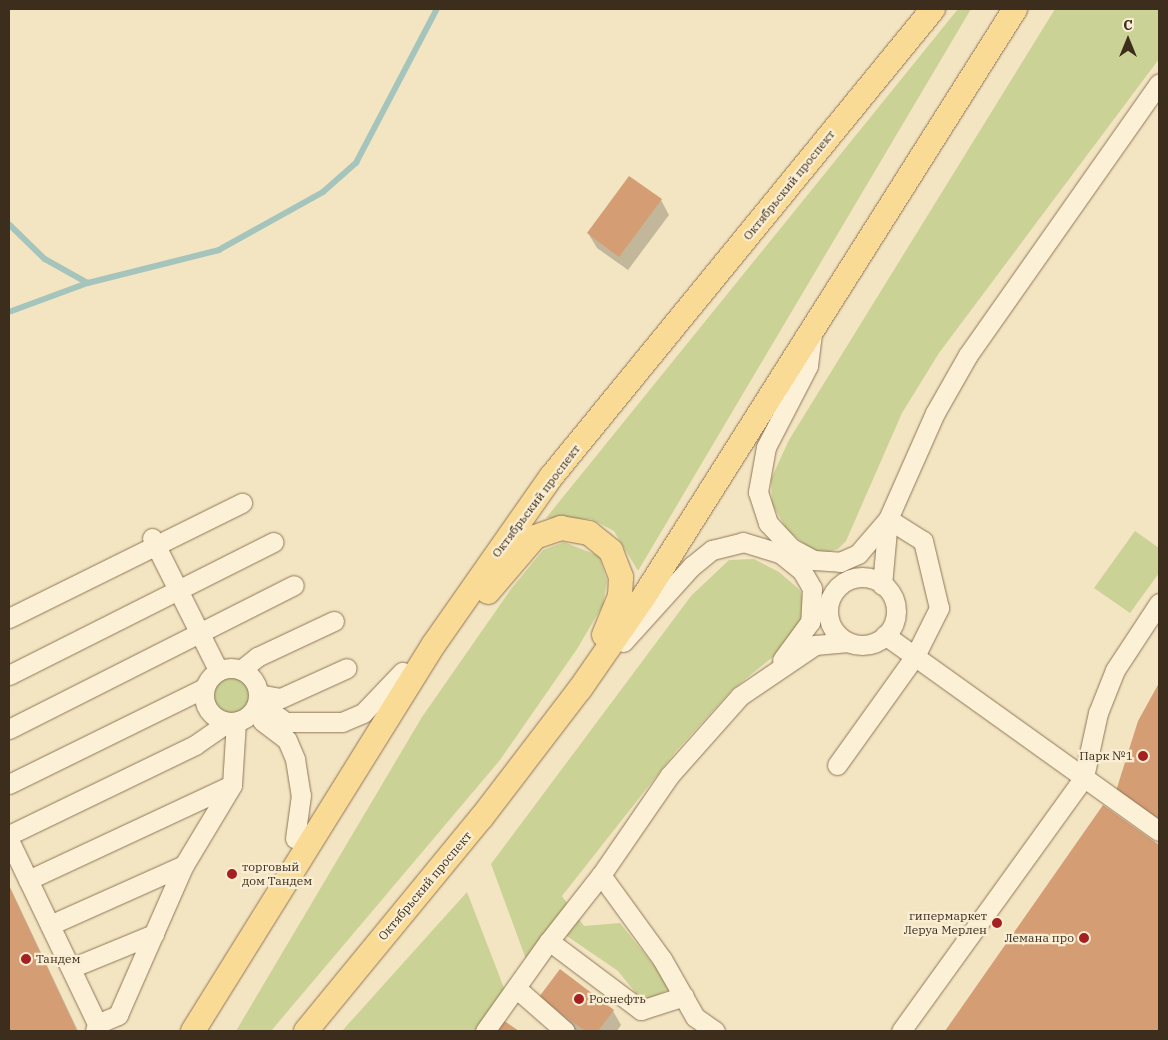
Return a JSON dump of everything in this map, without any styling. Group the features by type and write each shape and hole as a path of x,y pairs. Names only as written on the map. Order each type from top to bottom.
{"main road":[{"name":"Октябрьский проспект","path":"193,1031 428,653 551,477 933,9"},
{"name":"Октябрьский проспект","path":"306,1031 482,817 580,689 812,332 1015,9"},
{"path":"267,914 280,862 402,672 456,633 528,543 552,530 571,528 604,544 621,577 618,605 580,689"}],"lane":[{"path":"768,675 823,611 834,591 848,580 864,548 888,519 935,412 968,354 1159,83"},
{"path":"812,332 808,366 766,447 758,492 764,516 781,539 848,580 866,578 882,584"},
{"path":"9,618 154,541 242,503"},
{"path":"485,1031 549,941 601,875 669,776 740,696 768,675 815,645 848,642 870,644 886,635 896,610 882,584 888,519"},
{"path":"837,765 915,656 939,608 923,541 888,519"},
{"path":"154,541 218,670"},
{"path":"9,675 177,588 273,542"},
{"path":"580,689 692,566 722,546 743,542 780,553 807,577 823,611 848,642"},
{"path":"814,560 840,562 864,548"},
{"path":"9,729 294,585"},
{"path":"901,1031 1084,777 1098,712 1114,670 1159,603"},
{"path":"241,670 257,657 334,621"},
{"path":"886,635 1159,831"},
{"path":"9,835 195,745 246,711 281,698 347,668"},
{"path":"9,840 71,968 96,1028 118,1015 184,865 232,785 253,679 241,670 218,670"},
{"path":"9,784 204,688 218,670"},
{"path":"204,688 208,711 246,711 286,722 342,722 363,713 402,672"},
{"path":"246,711 280,732 292,749 301,795 295,839"},
{"path":"28,880 232,785"},
{"path":"50,925 184,865"},
{"path":"601,875 684,996 695,1017 716,1031"},
{"path":"71,968 154,934"},
{"path":"549,941 641,1010 684,996"},
{"path":"516,988 565,1031"}],"green space":[{"path":"958,9 971,9 638,571 614,531 591,519 546,518"},
{"path":"1055,9 1159,9 1159,59 939,353 902,413 846,541 838,549 818,555 787,530 772,504 771,479 789,440"},
{"path":"1135,531 1159,548 1159,573 1130,613 1094,588"},
{"path":"564,542 599,556 607,581 603,605 577,649 500,760 271,1031 236,1031 422,717 511,589 543,550"},
{"path":"754,559 779,572 800,590 807,612 774,656 732,690 677,750 562,896 584,926 620,923 672,988 643,1002 618,971 561,932 527,962 491,864 691,596 729,560"},
{"path":"232,677 239,678 245,682 249,688 249,702 245,708 239,712 232,713 225,712 219,708 215,702 214,695 215,688 219,682 225,678"},
{"path":"467,892 504,988 504,1005 489,1031 342,1031"}],"building":[{"path":"629,176 662,199 619,257 587,233"},
{"name":"Парк №1","path":"1159,683 1159,821 1116,791 1138,721"},
{"name":"Лемана про","path":"1103,805 1159,845 1159,1031 945,1031"},
{"name":"Тандем","path":"9,886 77,1031 9,1031"},
{"path":"560,969 614,1010 598,1031 585,1031 539,997"},
{"path":"503,1020 519,1031 496,1031"}],"waterway":[{"path":"9,312 88,283 219,250 323,192 356,163 437,9"},
{"path":"9,224 45,259 88,283"}],"place":[{"name":"Парк №1","path":"1143,756"},
{"name":"торговый дом Тандем","path":"232,874"},
{"name":"гипермаркет Леруа Мерлен","path":"997,923"},
{"name":"Лемана про","path":"1084,938"},
{"name":"Тандем","path":"26,959"},
{"name":"Роснефть","path":"579,999"}]}
